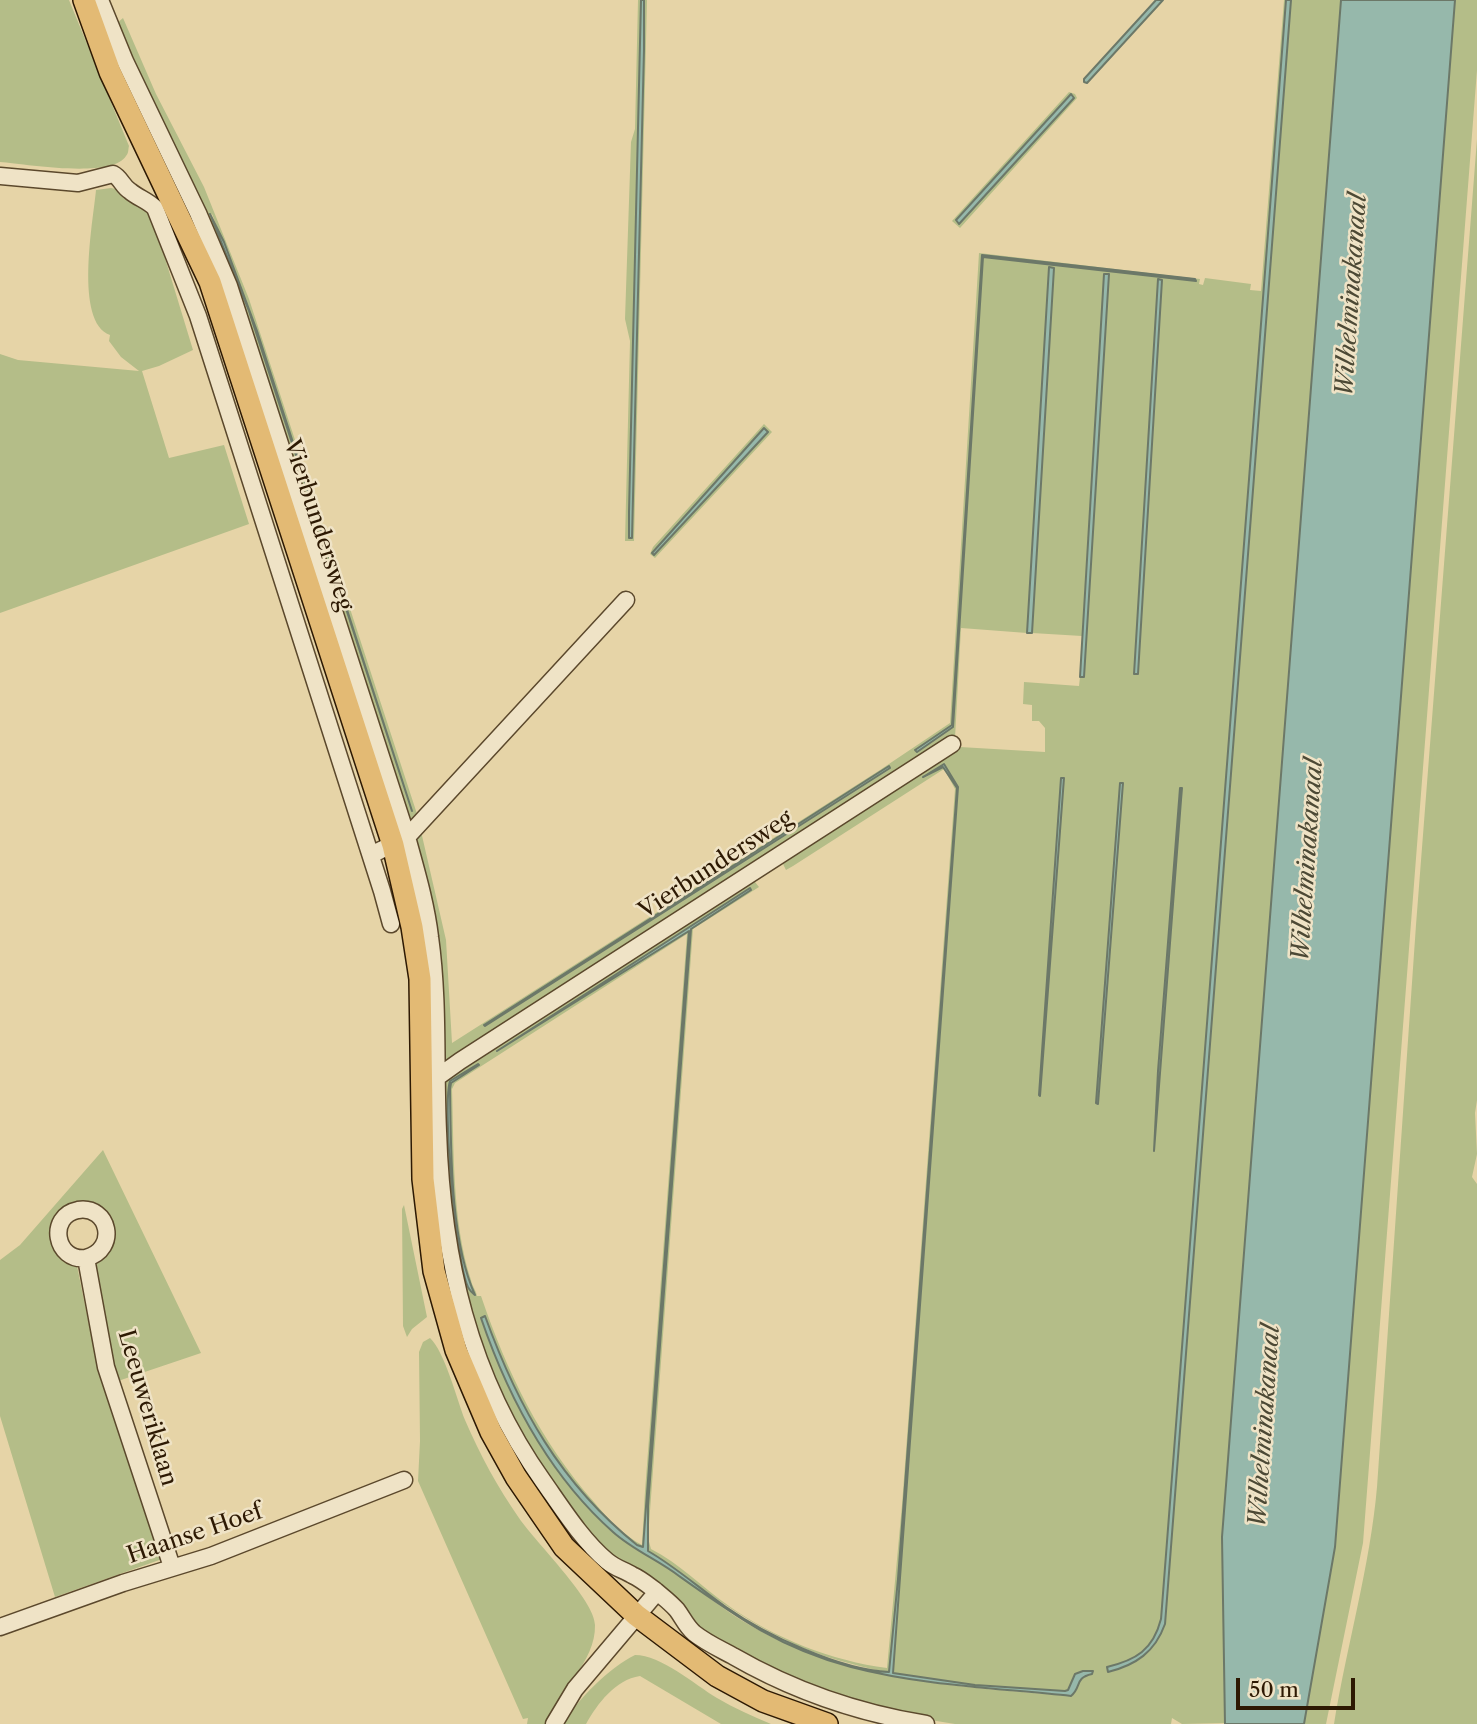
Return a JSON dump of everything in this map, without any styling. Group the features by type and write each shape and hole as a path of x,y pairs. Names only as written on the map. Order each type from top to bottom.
{"main road":[{"name":"Vierbundersweg","path":"84,0 110,72 210,282 400,841 420,979 430,1082 422,1179 433,1260 443,1305 470,1386 516,1477 564,1547 636,1615 717,1676 763,1700 827,1724"}],"street":[{"name":"Vierbundersweg","path":"100,0 125,61 198,213 229,286 400,841"},
{"path":"0,176 78,183 91,181 104,174 113,174 119,177 128,190 146,199 155,208 186,283 391,924"},
{"path":"371,855 400,841 626,600"},
{"name":"Vierbundersweg","path":"926,1724 897,1720 823,1698 766,1675 697,1635 672,1604 636,1576 608,1562 572,1520 533,1468 492,1396 460,1301 448,1244 438,1129 430,1082 952,744"},
{"name":"Leeuweriklaan","path":"86,1258 106,1367 172,1567"},
{"name":"Haanse Hoef","path":"0,1627 300,1522 404,1480"},
{"path":"554,1724 575,1689 657,1592"}],"green space":[{"path":"0,0 69,0 129,146 127,155 118,163 87,169 0,162"},
{"path":"638,0 641,0 629,512 632,537 644,0 647,0 634,541 625,541 630,341 625,319 631,142 635,129"},
{"path":"1286,0 1161,1619 1148,1646 1135,1657 1107,1667 1110,1672 1143,1655 1156,1641 1165,1624 1291,0 1341,0 1222,1537 1225,1723 1182,1724 1172,1718 1171,1724 955,1724 912,1717 826,1694 720,1644 616,1562 597,1543 529,1453 479,1348 450,1226 442,1076 747,880 755,882 759,887 693,929 648,1538 648,1506 691,929 751,890 750,888 497,1051 690,931 643,1547 637,1545 610,1521 564,1469 528,1413 485,1317 481,1318 492,1348 534,1434 551,1461 591,1510 628,1544 675,1573 733,1615 790,1645 868,1671 948,1685 1071,1696 1085,1675 1073,1677 1068,1690 1065,1691 975,1685 893,1673 958,787 944,764 924,778 943,767 957,788 898,1579 889,1672 825,1656 799,1646 752,1621 784,1638 825,1654 887,1668 902,1505 955,789 944,769 786,870 783,864 784,856 958,744 960,747 1045,752 1045,728 1039,721 1032,721 1032,705 1023,704 1024,682 1079,686 1080,677 1084,677 1109,274 1104,274 1082,636 1032,633 1054,268 1049,267 1027,633 961,628 955,738 442,1067 415,834 420,827 446,940 452,1043 950,723 979,253 1200,279 1199,284 1203,285 1205,278 1251,284 1250,290 1261,291","holes":["982,255 1196,281 983,257 953,727 916,749 952,725","1158,279 1162,280 1137,674 1134,673","889,766 890,768 485,1025","1061,779 1064,779 1040,1091","1122,783 1098,1103 1120,784","1182,788 1154,1151 1179,795","687,934 642,1545 610,1520 557,1455 527,1405 502,1352 481,1296 477,1296 465,1258 457,1210 452,1089 455,1083"]},
{"path":"1455,0 1477,0 1477,70 1363,1543 1326,1724 1304,1724 1335,1547"},
{"path":"123,18 156,94 204,187 249,299 418,817 415,821 407,823 253,343 116,24","holes":["212,214 257,331 412,811 249,311 210,215"]},
{"path":"1069,92 1075,94 1077,98 960,228 952,221","holes":["1071,94 1074,98 960,223 956,221"]},
{"path":"1477,139 1477,1154 1472,1177 1477,1184 1477,1724 1334,1724 1364,1576 1377,1487 1416,925"},
{"path":"111,188 125,192 137,200 154,222 193,350 142,371 169,458 224,445 249,524 0,613 0,354 18,360 139,371 121,357 109,341 110,335 99,326 92,311 89,292 88,270 96,190"},
{"path":"764,424 772,432 655,558 650,554 653,547","holes":["764,428 768,432 655,555 652,553"]},
{"path":"103,1150 201,1353 118,1381 112,1364 95,1265 105,1258 114,1243 110,1228 93,1205 54,1221 52,1243 64,1259 77,1266 98,1369 165,1558 55,1597 0,1416 0,1260 20,1245"},
{"path":"404,1205 427,1317 412,1329 407,1337 403,1326"},
{"path":"430,1338 441,1354 465,1420 497,1483 519,1518 586,1601 592,1614 595,1625 594,1639 589,1651 546,1724 527,1724 528,1718 523,1719 418,1481 419,1352 423,1342"},
{"path":"648,1538 651,1549 671,1561 740,1614 648,1552"},
{"path":"635,1655 645,1656 666,1665 723,1702 771,1724 721,1724 640,1676 615,1687 586,1724 563,1724 595,1685 615,1667"}],"water":[{"path":"641,0 644,0 644,50 632,538 629,538 629,512"},
{"path":"1156,0 1163,0 1087,83 1084,82 1084,79"},
{"path":"1286,0 1291,0 1165,1624 1156,1642 1143,1656 1108,1672 1107,1667 1135,1657 1148,1646 1161,1619"},
{"name":"Wilhelminakanaal","path":"1341,0 1455,0 1335,1547 1304,1724 1225,1724 1222,1537"},
{"path":"1071,94 1074,98 959,224 956,220"},
{"path":"210,214 224,242 257,331 412,811 249,311"},
{"path":"982,255 1196,281 983,257 953,727 917,752 915,750 952,725"},
{"path":"1049,267 1054,268 1032,633 1027,633"},
{"path":"1104,274 1109,274 1084,677 1080,677"},
{"path":"1158,279 1162,280 1138,674 1134,674"},
{"path":"764,428 768,432 654,555 652,553"},
{"path":"944,764 958,787 893,1673 975,1685 1065,1691 1075,1674 1093,1671 1080,1680 1071,1696 933,1682 851,1667 802,1651 760,1630 741,1618 637,1550 590,1510 551,1461 518,1406 481,1318 485,1316 512,1381 544,1441 585,1496 637,1545 643,1547 689,931 497,1051 750,888 751,890 691,929 648,1506 648,1551 761,1629 826,1658 870,1670 889,1672 957,788 943,767 923,777"},
{"path":"889,766 890,768 484,1025"},
{"path":"1061,778 1064,778 1040,1096 1039,1095"},
{"path":"1120,783 1123,783 1098,1104 1096,1103"},
{"path":"1182,788 1154,1151 1158,1071"},
{"path":"478,1064 451,1083 450,1089 456,1222 467,1273 475,1295 468,1287 459,1248 455,1217 449,1151 448,1096 450,1081"}]}
